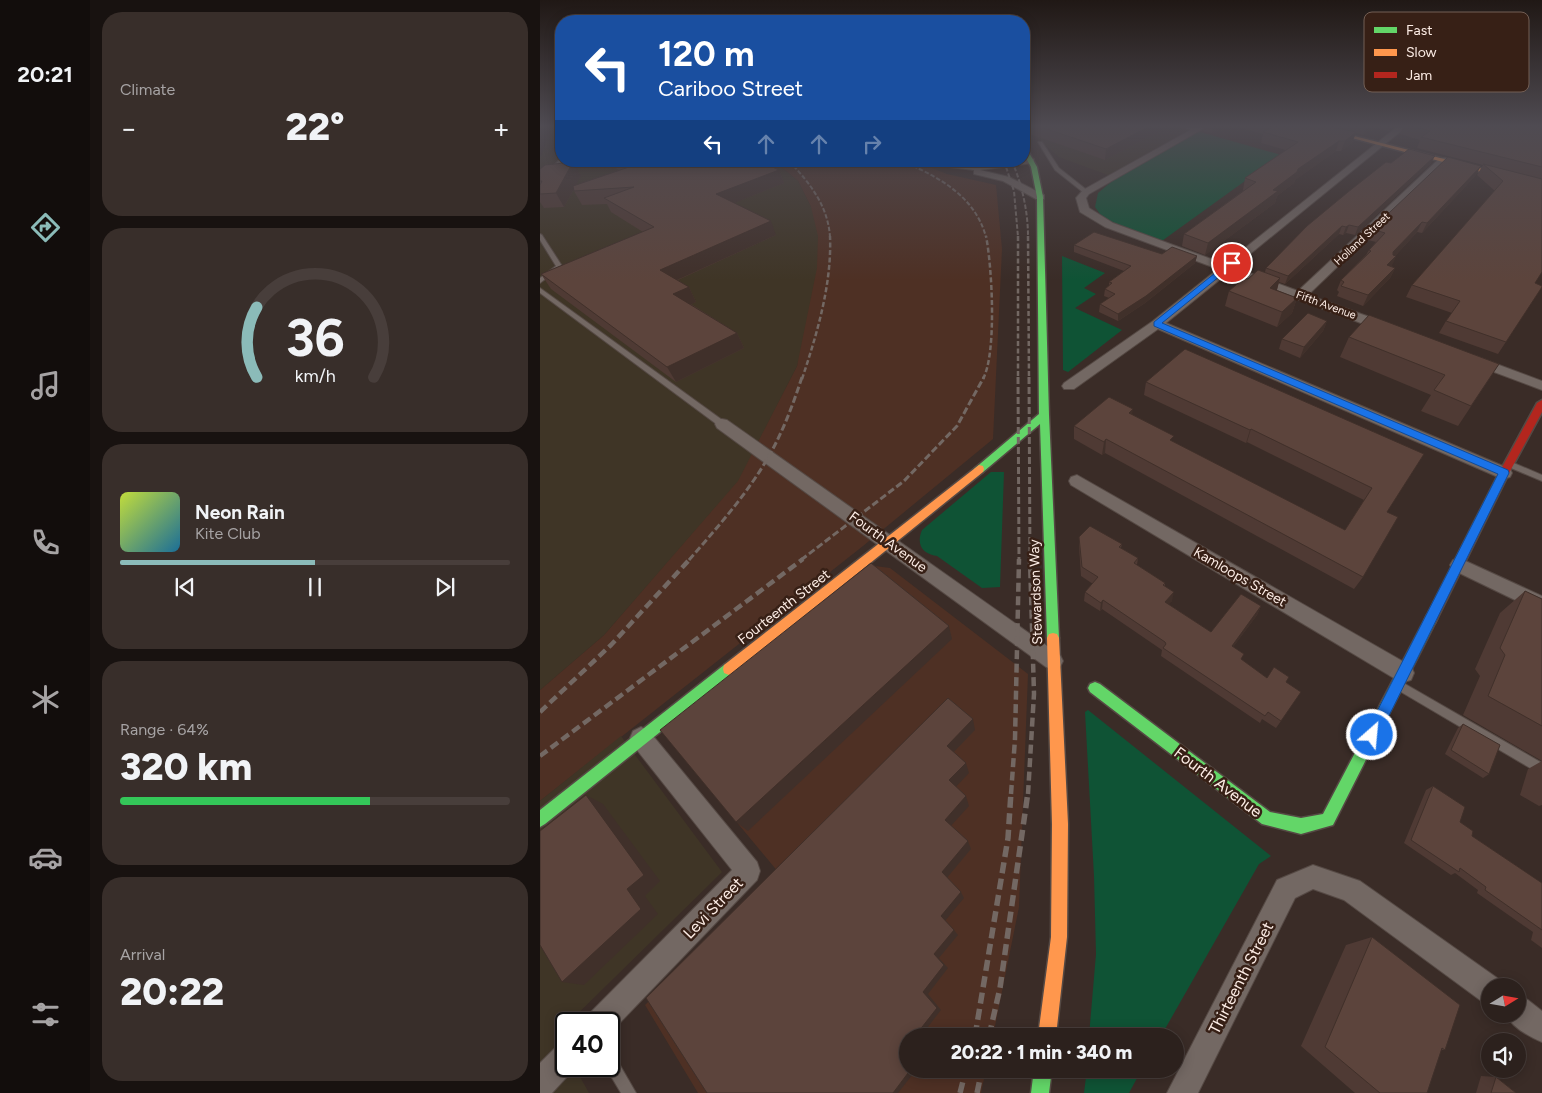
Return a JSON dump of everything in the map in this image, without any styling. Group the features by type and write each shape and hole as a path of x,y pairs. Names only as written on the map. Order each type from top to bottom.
{"street":[{"path":"1002,178 1040,197"},
{"name":"Stewardson Way","path":"1037,178 1040,187 1044,415 1060,824 1059,937 1048,1028"},
{"path":"1086,192 1111,178"},
{"path":"1069,386 1157,324 1338,178"},
{"name":"Holland Street","path":"1300,296 1425,178"},
{"path":"1512,178 1542,186"},
{"name":"Fifth Avenue","path":"1086,192 1081,198 1084,210 1109,225 1400,333"},
{"path":"1157,324 1506,469"},
{"path":"1463,356 1542,386"},
{"path":"1401,679 1506,469 1542,403"},
{"name":"Fourteenth Street","path":"540,819 890,542 1044,415"},
{"name":"Fourth Avenue","path":"722,424 890,542 1002,626 1053,661"},
{"name":"Kamloops Street","path":"1077,481 1401,679"},
{"path":"1459,565 1542,605"},
{"name":"Fourth Avenue","path":"1095,688 1267,819 1301,826 1328,820 1401,679"},
{"name":"Levi Street","path":"611,1012 748,871 641,738"},
{"name":"Thirteenth Street","path":"1182,1093 1286,889 1313,877 1351,890 1481,984"},
{"path":"1526,1016 1542,1028"},
{"path":"540,1084 555,1069"},
{"path":"1040,1093 1042,1078"}],"lane":[{"path":"1068,178 1086,192"},
{"path":"540,236 559,266 540,281"},
{"path":"540,290 722,424"},
{"path":"1506,469 1542,478"},
{"path":"1401,679 1542,769"},
{"path":"619,1077 629,1093"}],"shaded area":[{"path":"540,178 794,178 798,181 811,207 818,236 817,268 797,366 738,481 604,635 540,690"},
{"path":"794,178 965,178 996,185 1002,249 993,439 863,546 540,801 540,690 604,635 737,481 797,366 811,207 798,181"},
{"path":"875,566 890,568 1028,674 1019,907 995,1028 899,1028 899,1078 984,1078 981,1093 698,1093 645,1005 779,873 671,743 703,701"},
{"path":"621,736 722,872 579,1012 555,1012 555,1077 580,1077 589,1093 540,1093 540,801"}],"green space":[{"path":"1116,178 1249,178 1159,243 1108,225 1095,207 1098,193"},
{"path":"1062,256 1105,273 1084,288 1096,294 1075,308 1122,330 1068,372 1063,370"},
{"path":"991,472 1004,472 1000,587 982,588 937,556 924,551 920,544 920,535 922,530"},
{"path":"1088,710 1271,856 1259,864 1166,1028 1090,1028 1096,954 1094,876 1085,712"},
{"path":"1086,1078 1137,1078 1129,1093 1084,1093"}],"building":[{"path":"540,178 564,178 556,193 540,194 542,181 540,181"},
{"path":"597,178 758,178 716,194 771,221 660,270 689,287 673,294 737,333 667,367 541,274 654,227 604,198 634,187 574,191 573,186"},
{"path":"1245,178 1289,178 1273,190 1278,191 1208,243 1184,234 1256,182"},
{"path":"1366,178 1411,178 1358,227 1342,226 1288,276 1266,268 1307,226"},
{"path":"1426,178 1470,178 1427,223 1422,222 1393,252 1393,255 1396,256 1387,265 1395,268 1368,295 1341,286 1344,282 1341,280 1371,251 1369,250 1385,233 1372,229"},
{"path":"1499,178 1542,179 1542,272 1535,283 1542,287 1506,342 1446,321 1460,301 1412,285 1503,181"},
{"path":"1094,232 1162,254 1172,247 1197,256 1146,296 1118,314 1100,304 1115,294 1105,289 1112,283 1109,282 1131,266 1074,245"},
{"path":"1258,270 1280,278 1270,288 1297,298 1282,312 1229,291 1244,278 1248,279"},
{"path":"1308,313 1327,321 1304,347 1282,339"},
{"path":"1369,315 1499,364 1471,406 1434,390 1445,375 1349,337"},
{"path":"1185,349 1424,454 1387,512 1398,517 1363,577 1106,439 1104,442 1074,426 1109,397 1133,409 1129,413 1174,436 1170,440 1345,530 1372,488 1251,429 1146,382"},
{"path":"1090,526 1122,544 1119,547 1138,558 1134,563 1165,583 1163,585 1174,592 1165,602 1211,632 1241,594 1261,606 1232,646 1244,654 1241,659 1267,678 1274,667 1289,677 1286,682 1301,692 1281,721 1268,712 1265,716 1163,648 1166,644 1165,642 1103,600 1101,603 1085,592 1098,577 1082,567 1079,537"},
{"path":"871,563 949,626 736,822 660,730"},
{"path":"1525,591 1542,599 1542,726 1488,696 1505,655 1500,648"},
{"path":"948,698 973,719 947,746 966,763 949,780 966,796 945,820 968,841 942,872 961,892 941,916 954,930 934,954 944,965 923,992 937,1008 921,1028 899,1028 899,1078 904,1078 893,1093 707,1093 646,998"},
{"path":"1463,724 1500,745 1489,774 1451,750"},
{"path":"1433,786 1465,807 1460,822 1473,831 1472,836 1542,883 1542,930 1485,890 1486,887 1460,868 1459,872 1411,840"},
{"path":"586,795 644,875 627,889 641,909 562,982 540,945 540,831"},
{"path":"1372,937 1460,1005 1445,1050 1442,1048 1427,1093 1380,1093 1325,1047"},
{"path":"1497,1078 1516,1093 1491,1093"}],"railway":[{"path":"804,178 822,205 829,226 830,237"},
{"path":"936,178 964,199 981,223 986,237"},
{"path":"1010,178 1014,191 1018,237"},
{"path":"1019,178 1024,198 1028,237"},
{"path":"983,379 987,367 992,330 990,267 986,236"},
{"path":"1028,236 1029,379"},
{"path":"802,379 818,327 826,290 829,272 830,237"},
{"path":"1018,237 1018,377"},
{"path":"689,560 755,479 775,445 802,377"},
{"path":"1018,377 1019,559"},
{"path":"1029,377 1030,560"},
{"path":"801,560 904,481 957,426 983,379"},
{"path":"540,712 611,645 690,559"},
{"path":"540,756 803,559"},
{"path":"1011,794 1015,739 1019,559"},
{"path":"1028,794 1034,694 1030,559"},
{"path":"976,1028 1008,838 1011,792"},
{"path":"991,1028 1000,988 1028,792"},
{"path":"960,1093 964,1078"},
{"path":"977,1093 980,1078"}],"traffic: fast":[{"path":"1036,178 1040,197 1044,415 1053,638"},
{"path":"979,469 1044,415"},
{"path":"1095,688 1267,819 1301,826 1328,820 1431,619"},
{"path":"540,819 729,669"},
{"path":"1040,1093 1042,1078"}],"traffic: slow":[{"path":"1511,178 1542,186"},
{"path":"729,669 979,469"},
{"path":"1048,1028 1059,937 1060,824 1053,638"}],"traffic: jam":[{"path":"1431,619 1504,473 1542,403"}],"route":[{"path":"1232,263 1157,324 1504,473 1372,735"}]}
